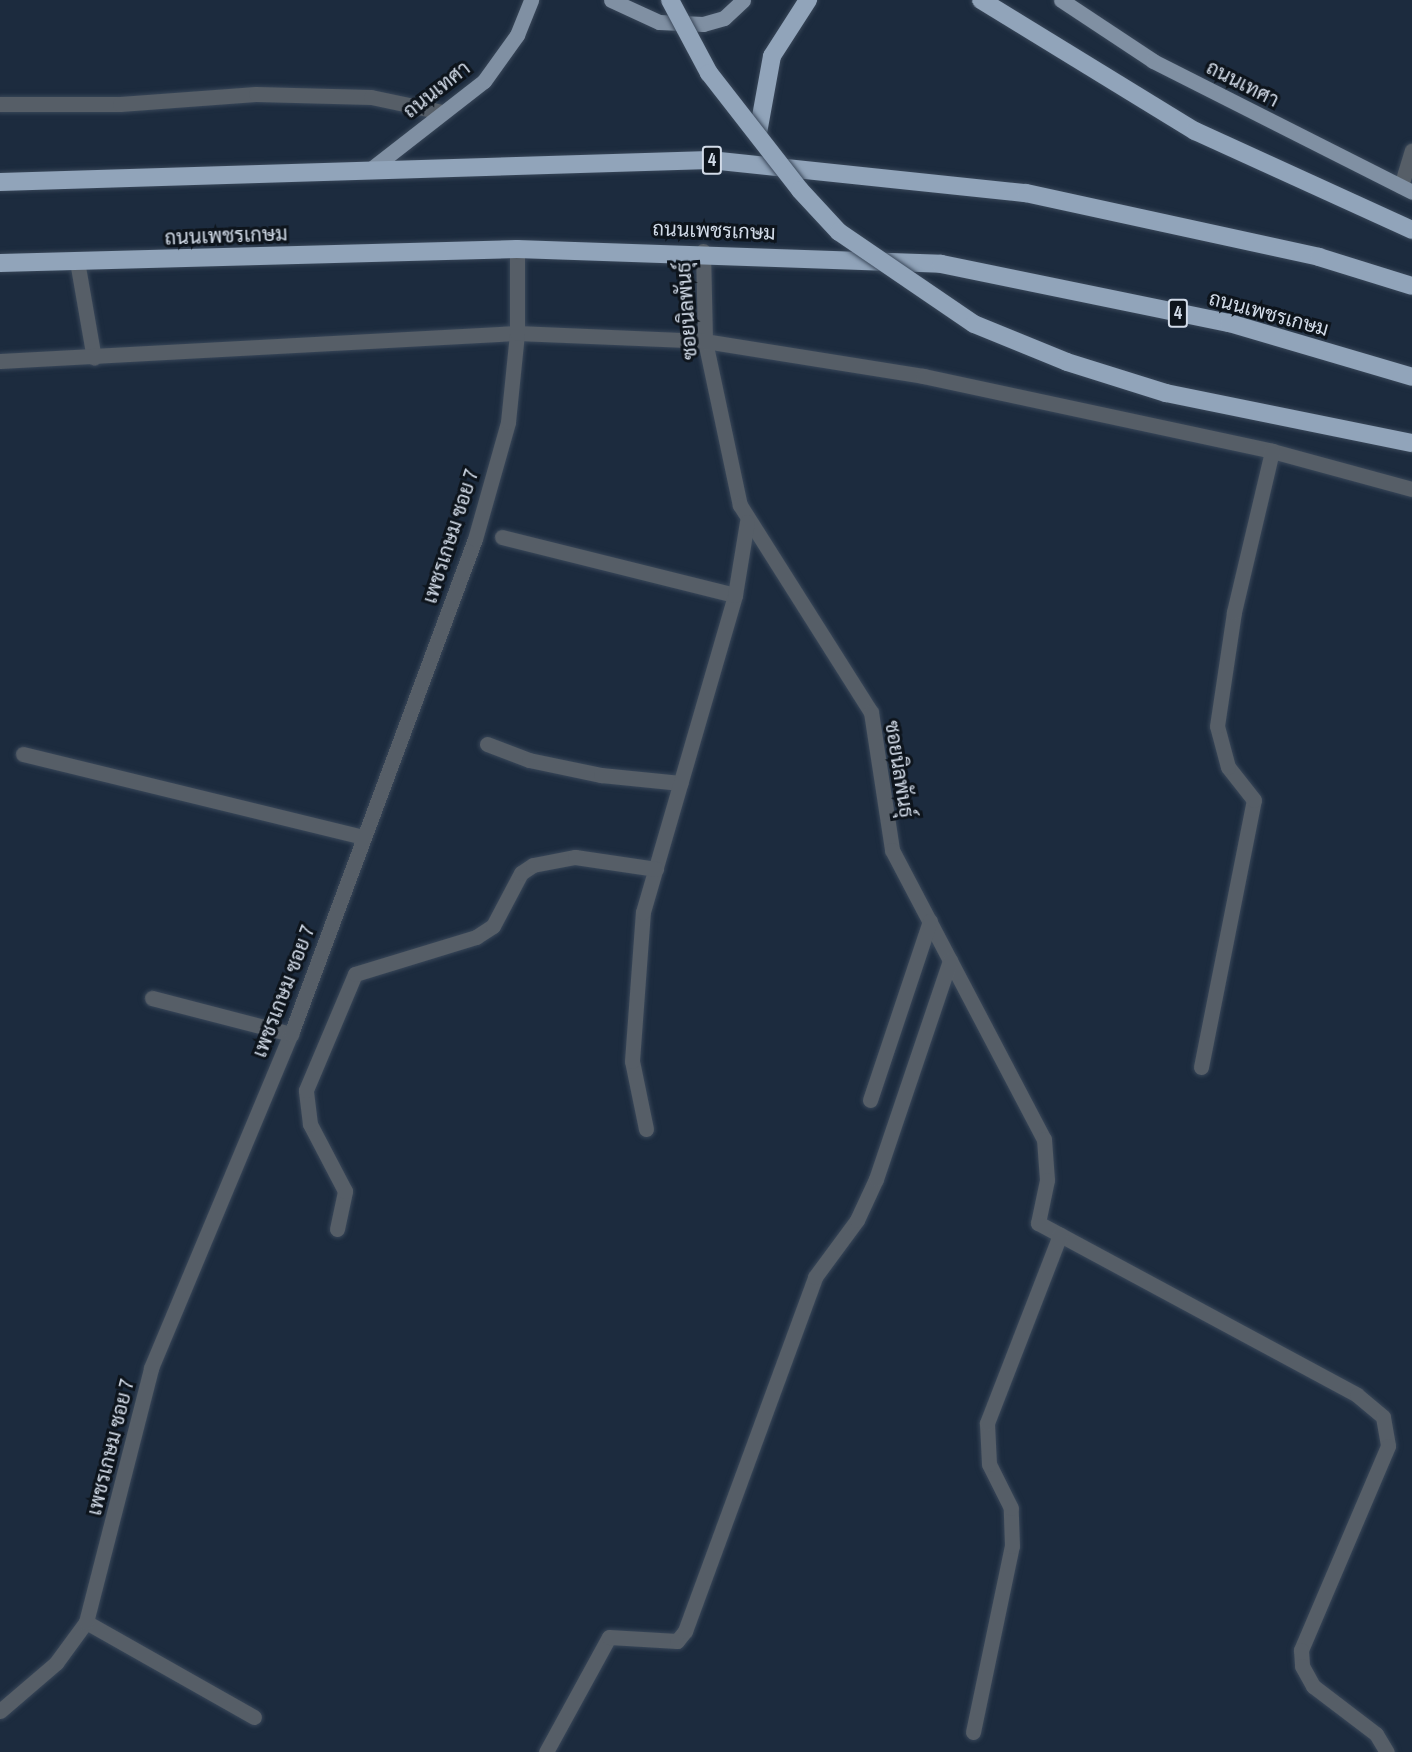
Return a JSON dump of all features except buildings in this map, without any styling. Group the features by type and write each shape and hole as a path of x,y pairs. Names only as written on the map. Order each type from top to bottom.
{"highway":[{"path":"670,0 709,73 839,232 974,324 1067,363 1166,393 1412,443"},
{"path":"758,133 772,56 808,0"},
{"path":"981,0 1195,131 1412,230"},
{"name":"4","path":"0,182 710,160 1014,192 1319,257 1412,286"},
{"name":"ถนนเพชรเกษม","path":"0,263 517,249 703,251 941,264 1229,323 1412,377"}],"main road":[{"name":"ถนนเทศา","path":"371,169 483,81 518,35 531,0"},
{"path":"611,0 659,22 703,24 724,18 743,0"},
{"name":"ถนนเทศา","path":"1061,0 1153,61 1406,189"}],"street":[{"path":"0,104 120,104 256,94 371,97 442,112"},
{"path":"1406,189 1412,151"},
{"name":"เพชรเกษม ซอย 7","path":"0,1711 56,1663 86,1622 152,1368 291,1034 475,539 508,422 517,333 517,249"},
{"name":"ซอยนิลพันธุ์","path":"703,251 705,340 747,522 792,581 871,712 892,850 1044,1139 1047,1180 1038,1223 1060,1235"},
{"path":"77,261 94,358"},
{"path":"0,361 94,358 517,333 705,340 922,376 1272,451 1412,489"},
{"path":"1201,1067 1254,800 1228,767 1217,726 1234,612 1272,451"},
{"path":"646,1129 632,1061 643,912 735,595 747,522"},
{"path":"502,537 735,595"},
{"path":"487,744 528,760 601,775 681,783"},
{"path":"23,754 363,837"},
{"path":"337,1229 345,1191 310,1124 306,1090 355,974 476,937 493,926 521,873 533,865 575,857 656,869"},
{"path":"870,1100 930,921"},
{"path":"546,1752 609,1636 677,1641 685,1631 815,1277 857,1220 876,1179 950,960"},
{"path":"152,998 291,1034"},
{"path":"973,1732 1012,1546 1011,1508 989,1464 987,1423 1060,1235 1357,1395 1383,1417 1388,1446 1301,1650 1302,1666 1313,1686 1376,1734 1387,1752"},
{"path":"86,1622 254,1717"}]}
